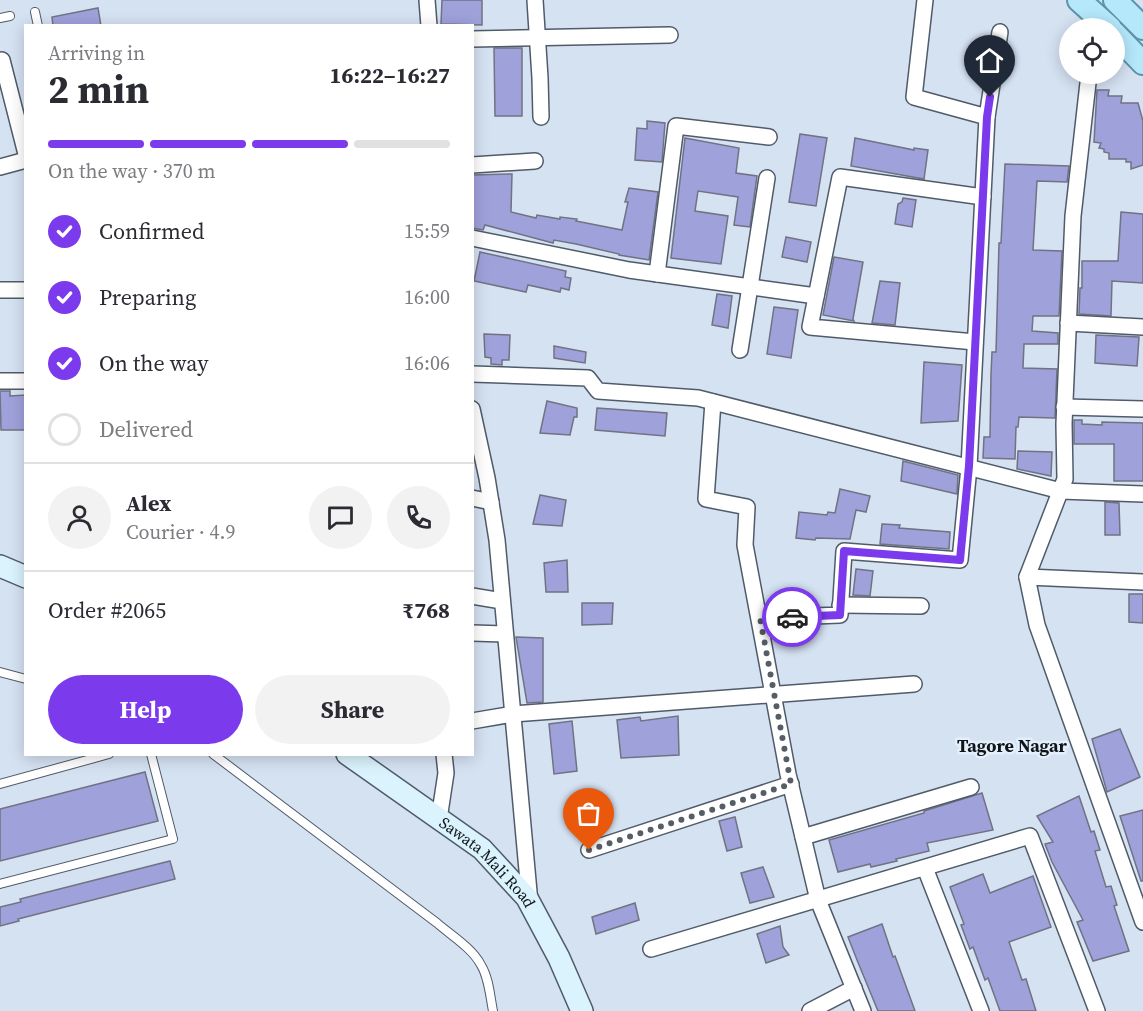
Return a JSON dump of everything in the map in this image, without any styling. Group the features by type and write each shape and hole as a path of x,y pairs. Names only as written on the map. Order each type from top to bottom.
{"main road":[{"path":"1115,0 1143,28"},
{"path":"1125,44 1143,63"}],"street":[{"path":"427,0 429,24"},
{"path":"535,0 541,117"},
{"path":"925,0 914,97 987,117"},
{"path":"760,618 840,615 844,551 960,560 969,466 987,117 1000,32"},
{"path":"474,39 670,35"},
{"path":"0,61 2,60 24,146"},
{"path":"1088,84 1073,216 1064,407 1065,479 1028,577 1037,625 1143,922"},
{"path":"657,274 676,126 770,137"},
{"path":"0,166 24,160"},
{"path":"474,165 535,161"},
{"path":"975,342 810,327 840,177 983,196"},
{"path":"740,351 767,178"},
{"path":"474,238 629,270 816,296"},
{"path":"0,290 24,290"},
{"path":"1068,323 1143,327"},
{"path":"474,374 588,378 598,391 698,398 1061,491 1143,494"},
{"path":"0,381 24,381"},
{"path":"713,402 706,499 747,507 745,545 803,837 818,900 863,1011"},
{"path":"1064,407 1143,409"},
{"path":"474,419 491,502 531,906"},
{"path":"474,498 491,502"},
{"path":"0,566 24,576"},
{"path":"1028,577 1143,582"},
{"path":"474,596 502,601"},
{"path":"840,605 921,606"},
{"path":"474,633 505,634"},
{"path":"474,721 513,714 914,684"},
{"name":"Sawata Mali Road","path":"350,756 482,849 527,898 559,958 582,1011"},
{"path":"439,819 446,773 444,756"},
{"path":"589,850 791,784"},
{"path":"803,837 971,787"},
{"path":"651,949 1030,836 1097,1011"},
{"path":"925,868 981,1011"},
{"path":"810,1011 854,988"}],"lane":[{"path":"36,12 38,24"},
{"path":"0,18 10,16"},
{"path":"0,672 24,678"},
{"path":"0,784 102,756"},
{"path":"0,884 173,839 152,756"},
{"path":"216,756 468,949 484,972 494,1011"}],"building":[{"path":"442,0 482,0 482,25 441,24"},
{"path":"98,8 101,24 53,24 52,17"},
{"path":"494,48 522,48 522,116 495,116"},
{"path":"1097,90 1109,90 1108,96 1122,96 1121,103 1138,103 1143,121 1143,165 1131,169 1131,162 1126,162 1126,159 1109,159 1109,153 1099,148 1101,143 1094,142"},
{"path":"647,121 665,123 662,162 635,160 637,128 647,129"},
{"path":"800,134 827,138 816,206 789,202"},
{"path":"685,138 739,148 736,173 757,176 750,227 734,225 738,197 698,191 695,211 728,216 721,264 671,258"},
{"path":"855,138 914,150 914,148 928,150 924,179 851,166"},
{"path":"1005,164 1069,166 1067,182 1037,181 1033,250 1062,251 1059,316 1033,316 1032,331 1058,333 1058,344 1024,344 1023,368 1057,369 1055,418 1019,417 1018,427 1016,427 1015,459 983,458 984,437 990,437 992,352 996,352 999,243 1001,243"},
{"path":"512,174 511,212 536,218 537,215 577,219 576,221 622,230 629,188 658,192 649,260 554,240 553,243 485,225 483,230 474,228 474,175"},
{"path":"903,198 916,200 912,227 895,224 898,204"},
{"path":"1121,212 1143,214 1143,283 1112,281 1111,316 1079,314 1082,261 1118,261"},
{"path":"786,237 811,242 807,262 782,257"},
{"path":"480,252 566,271 565,277 571,278 569,290 561,288 560,292 528,285 526,292 474,281"},
{"path":"834,257 863,262 854,321 823,315"},
{"path":"880,281 900,283 895,325 872,323"},
{"path":"717,294 732,296 728,328 712,325"},
{"path":"774,307 798,310 791,358 767,354"},
{"path":"484,334 510,335 509,360 502,360 502,365 491,364 491,358 485,357"},
{"path":"1096,335 1139,337 1137,366 1095,363"},
{"path":"554,346 586,352 585,363 554,358"},
{"path":"924,362 962,365 958,421 921,423"},
{"path":"0,391 10,391 10,396 24,395 24,430 1,430"},
{"path":"547,401 577,408 577,417 574,417 570,435 540,433"},
{"path":"597,408 667,413 665,436 595,430"},
{"path":"1074,420 1082,420 1082,424 1102,425 1102,422 1143,423 1143,481 1114,481 1114,444 1074,444"},
{"path":"1018,451 1052,452 1051,476 1017,469"},
{"path":"903,461 958,475 957,494 901,481"},
{"path":"840,489 870,496 866,512 856,510 850,539 796,538 799,512 827,515 828,512 835,513"},
{"path":"540,495 566,500 562,526 533,524"},
{"path":"1105,502 1119,503 1120,535 1105,535"},
{"path":"882,524 900,525 899,528 950,532 949,549 880,544"},
{"path":"567,560 568,592 546,592 544,563"},
{"path":"856,569 873,571 870,596 853,595"},
{"path":"1129,594 1143,594 1143,623 1129,622"},
{"path":"582,603 613,603 612,624 582,625"},
{"path":"516,637 543,638 543,702 527,703"},
{"path":"678,716 679,755 621,758 617,720 640,717 641,721"},
{"path":"572,721 577,771 554,774 549,724"},
{"path":"1120,729 1140,777 1107,792 1092,739"},
{"path":"145,772 158,821 0,861 0,809"},
{"path":"982,793 993,830 927,843 929,851 896,859 897,861 871,867 870,864 838,872 829,840 924,813 924,811"},
{"path":"1079,796 1091,832 1094,831 1100,850 1095,851 1106,887 1111,886 1117,905 1114,906 1129,951 1093,961 1077,922 1083,920 1045,844 1053,842 1037,816"},
{"path":"1143,810 1143,881 1141,881 1120,816"},
{"path":"735,817 742,847 727,851 719,821"},
{"path":"170,861 175,879 18,919 19,921 0,926 0,907 21,902 20,899"},
{"path":"763,867 774,897 750,903 741,873"},
{"path":"983,874 990,893 1033,876 1051,927 1009,942 1022,980 1026,979 1036,1011 1000,1011 973,947 970,949 961,925 964,924 950,887"},
{"path":"635,903 639,920 596,934 592,917"},
{"path":"882,924 915,1011 878,1011 848,937"},
{"path":"780,926 783,947 789,955 766,963 757,934"}],"waterway":[{"path":"1097,2 1109,13"}],"way so far":[{"path":"589,850 791,784 760,618 792,617"}],"district":[{"name":"Tagore Nagar","path":"1012,745"}],"route":[{"path":"792,617 840,615 844,551 960,560 969,466 987,117 990,97"}]}
